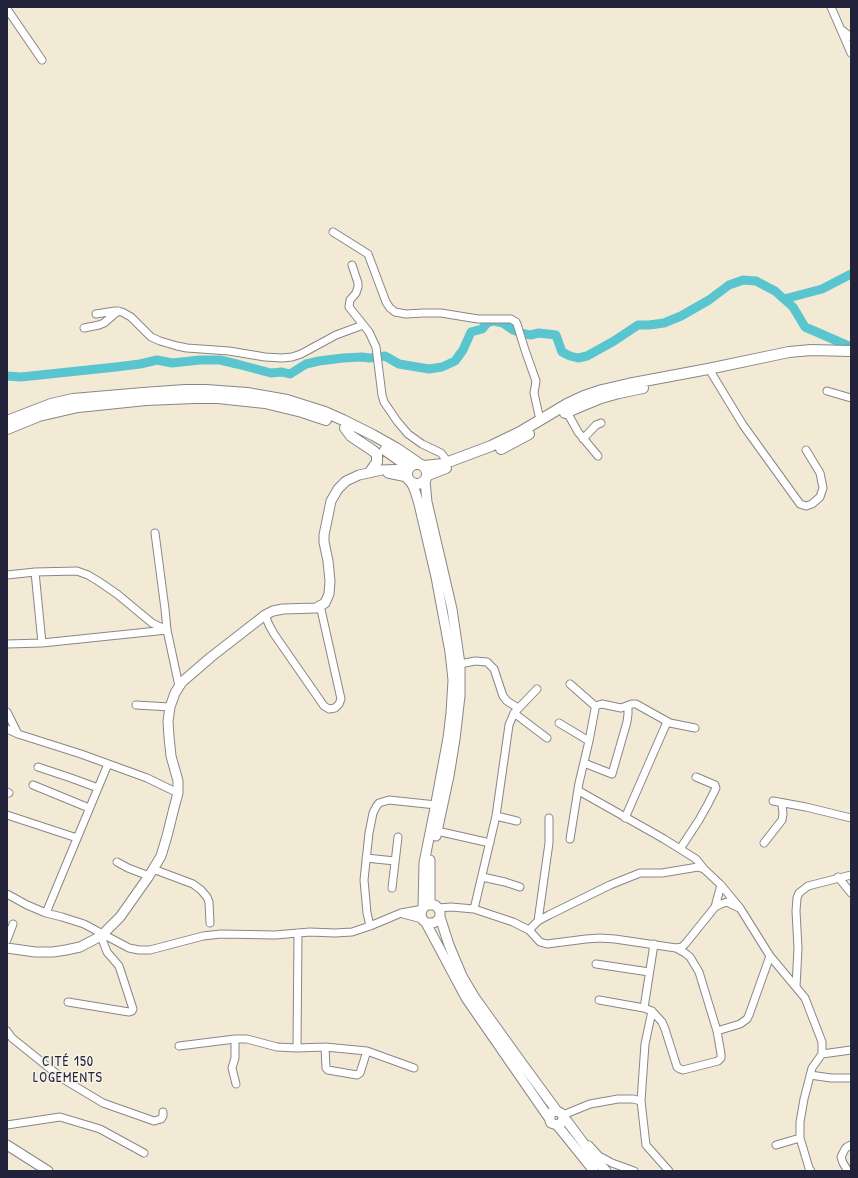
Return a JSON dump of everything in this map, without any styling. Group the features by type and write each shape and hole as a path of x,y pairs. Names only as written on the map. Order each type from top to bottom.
{"highway":[{"path":"416,473 491,446 520,432 584,396 602,390 789,352 811,350 851,351"},
{"path":"7,429 39,416 78,407 146,400 218,398 265,404 302,412 345,428 372,441 416,473 439,470 486,455 517,441 567,412 619,392 742,367 806,356 851,357"},
{"path":"7,421 51,404 73,399 185,390 233,391 287,400 325,412 343,420 373,435 416,473"},
{"path":"345,428 351,436 377,454 377,462 373,472"}],"main road":[{"path":"7,948 34,952 66,950 80,947 102,936 112,926 124,912 151,872 165,843 178,793 178,781 171,756 168,721 170,707 179,686 211,657 265,615 273,611 283,609 316,608 325,603 329,594 330,581 324,535 331,501 338,489 346,481 359,475 389,469 416,473"},
{"path":"416,473 427,502 452,609 460,696 449,776 430,861 431,909 449,945 462,976 476,998 521,1062 606,1171"},
{"path":"416,473 415,491 420,504 457,661 453,680 451,713 436,805 424,863 431,909 437,921 433,923 424,921"},
{"path":"431,909 421,913 424,921 466,998 551,1123 556,1125 594,1171"},
{"path":"549,1118 552,1112 562,1115"},
{"path":"556,1125 562,1123 562,1115"},
{"path":"7,1144 48,1171"}],"street":[{"path":"831,7 851,53"},
{"path":"7,9 42,60"},
{"path":"840,28 851,37"},
{"path":"333,232 368,254 388,305 395,312 406,314 423,312 441,313 478,319 511,319 516,322 536,381 534,393 540,420"},
{"path":"352,265 358,287 348,306 372,338 376,347 383,399 386,406 408,434 422,444 438,452 448,462"},
{"path":"96,314 118,311 131,317 151,337 187,348 229,351 273,358 288,358 297,356 336,335 363,325"},
{"path":"84,328 104,323 118,311"},
{"path":"712,374 747,431 800,504 806,506 812,504 820,497 823,488 818,470 806,450"},
{"path":"827,391 851,398"},
{"path":"567,412 578,432 598,456"},
{"path":"583,439 596,425 601,424"},
{"path":"155,533 167,630 179,686"},
{"path":"7,575 36,572 76,571 88,575 117,594 152,623 167,630"},
{"path":"36,572 42,643"},
{"path":"265,615 274,634 324,706 329,709 335,708 341,699 320,605"},
{"path":"7,644 42,643 167,630"},
{"path":"457,661 487,662 494,669 503,696 516,711 547,738"},
{"path":"570,684 595,706"},
{"path":"474,909 496,816 509,725 516,711 537,689"},
{"path":"595,706 602,704 621,708 636,704 667,722 695,728"},
{"path":"136,705 170,707"},
{"path":"570,839 595,706"},
{"path":"584,763 612,774 627,722 628,706"},
{"path":"7,712 18,734"},
{"path":"625,818 667,722"},
{"path":"559,723 589,741"},
{"path":"7,729 147,778 178,793"},
{"path":"46,912 108,764"},
{"path":"38,768 98,788"},
{"path":"680,849 699,820 716,788 715,785 696,777"},
{"path":"33,785 89,808"},
{"path":"578,791 696,859 721,885 740,908 770,956 805,998 822,1042 822,1054 812,1068 800,1122 800,1138 811,1171"},
{"path":"370,926 367,913 364,880 369,832 373,813 379,803 389,800 436,805"},
{"path":"773,801 851,818"},
{"path":"764,843 782,820 782,804"},
{"path":"7,815 77,838"},
{"path":"496,816 517,821"},
{"path":"538,921 549,843 549,818"},
{"path":"437,831 490,843"},
{"path":"392,888 398,837"},
{"path":"366,858 395,861"},
{"path":"117,862 128,868 151,872 193,884 207,897 209,902 210,923"},
{"path":"529,930 538,921 610,885 640,873 662,873 698,867 704,869"},
{"path":"796,987 798,948 796,911 797,898 803,889 808,886 838,877 851,875"},
{"path":"482,877 520,887"},
{"path":"838,877 851,893"},
{"path":"676,948 682,947 686,943 715,907 721,885"},
{"path":"7,894 27,906 84,924 102,936 129,948 139,950 150,950 203,936 221,934 275,935 310,932 352,932 401,913 451,907 474,909 512,922 529,930 540,942 547,944 600,938 676,948 690,957 699,972 717,1031 721,1054 720,1058 718,1061 683,1070 680,1069 665,1028 662,1022 652,1011 644,1008 599,1000"},
{"path":"715,907 727,902 740,908"},
{"path":"401,913 414,916 424,921"},
{"path":"7,940 13,924"},
{"path":"297,1048 298,933"},
{"path":"68,1002 132,1011 133,1009 119,966 107,952 102,936"},
{"path":"644,1008 654,944"},
{"path":"717,1031 740,1024 750,1015 770,956"},
{"path":"596,964 649,972"},
{"path":"652,1011 645,1044 641,1101 646,1145 669,1171"},
{"path":"7,1030 12,1038 63,1079 103,1103 154,1121 161,1119 163,1112"},
{"path":"236,1039 235,1058 232,1068 236,1084"},
{"path":"179,1046 236,1039 297,1048 325,1047 367,1051 414,1068"},
{"path":"325,1047 326,1068 328,1070 357,1075 360,1073 367,1051"},
{"path":"822,1054 851,1050"},
{"path":"810,1075 831,1078 851,1078"},
{"path":"634,1171 612,1163 600,1156 590,1147 574,1126 562,1115 590,1104 618,1099 633,1099 641,1101"},
{"path":"7,1125 60,1118 100,1129 144,1153"},
{"path":"776,1146 800,1138"},
{"path":"848,1171 842,1163 842,1157 845,1149 851,1145"}],"waterway":[{"path":"784,299 822,289 851,274"},
{"path":"7,376 21,377 116,367 157,360 172,363 200,360 220,360 271,373 282,372 290,374 306,364 319,361 385,356 399,364 429,369 442,367 455,361 463,350 471,332 482,329 487,323 494,321 503,323 513,330 530,335 539,333 556,335 562,352 578,358 587,356 614,341 638,325 664,323 681,316 709,300 729,285 743,280 756,281 775,291 793,307 805,327 851,347"}],"district":[{"name":"CITÉ 150 LOGEMENTS","path":"68,1070"}]}
